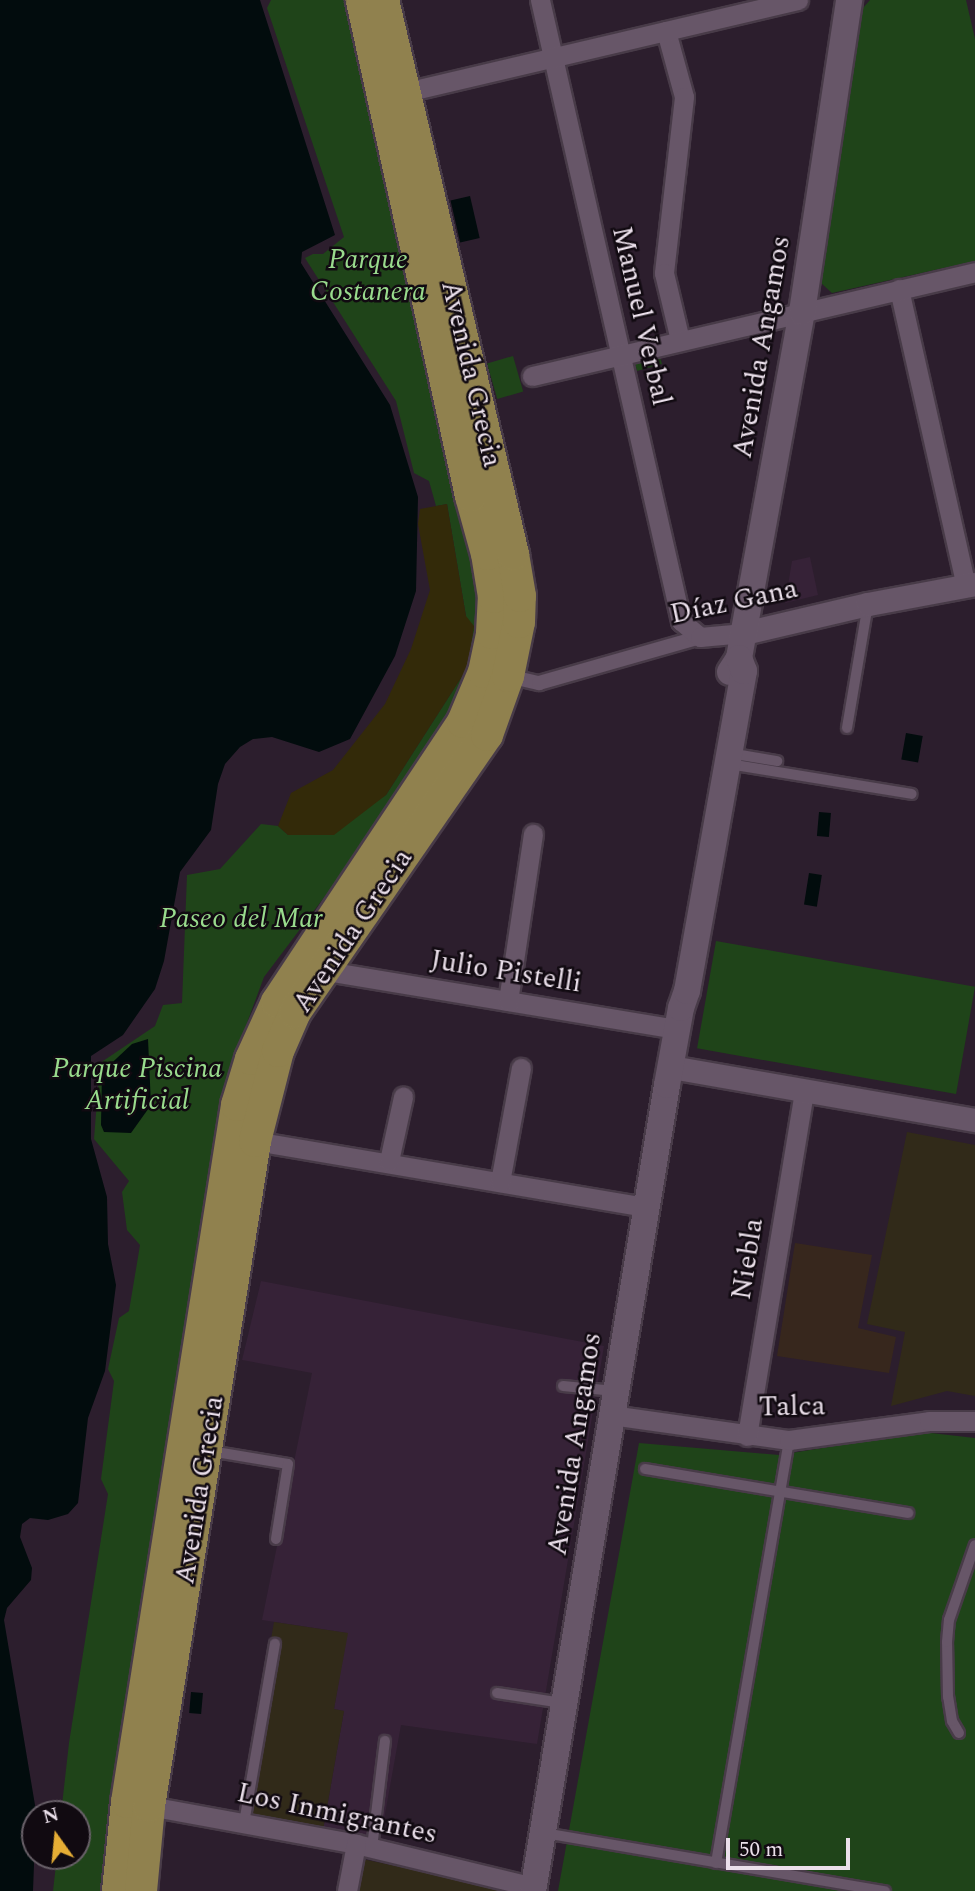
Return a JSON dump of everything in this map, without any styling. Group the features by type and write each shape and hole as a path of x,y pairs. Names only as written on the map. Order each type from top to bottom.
{"highway":[{"name":"Avenida Grecia","path":"118,1891 138,1804 206,1450 255,1141 278,1051 295,1013 487,735 508,676 519,609 513,554 395,95 361,0"},
{"name":"Avenida Grecia","path":"141,1891 138,1804 222,1183 237,1105 251,1059 277,1002 463,722 484,672 492,633 494,597 487,554 471,496 395,95 383,0"}],"main road":[{"name":"Avenida Angamos","path":"830,0 842,46"},
{"name":"Avenida Angamos","path":"679,1018 676,991 731,668 741,645 802,312 849,0"},
{"name":"Avenida Angamos","path":"533,1889 679,1018 687,990 744,671 741,645"}],"street":[{"name":"Manuel Verbal","path":"540,0 681,621 699,637"},
{"path":"395,95 797,0"},
{"path":"666,31 684,97 664,273 680,340"},
{"path":"531,376 975,272"},
{"path":"899,289 970,585"},
{"name":"Díaz Gana","path":"508,676 539,683 699,637 741,645 868,604 970,585"},
{"path":"508,1001 533,834"},
{"name":"Julio Pistelli","path":"326,971 508,1001 679,1018"},
{"path":"671,1067 975,1120"},
{"path":"500,1182 521,1068"},
{"name":"Niebla","path":"747,1436 804,1090"},
{"path":"388,1161 403,1097"},
{"path":"237,1105 241,1127 255,1141 388,1161 647,1207"},
{"name":"Talca","path":"613,1403 747,1436 789,1440 929,1421 975,1421"},
{"name":"Los Inmigrantes","path":"138,1804 364,1846 533,1889"},
{"path":"347,1891 364,1846"}],"lane":[{"path":"847,728 868,604"},
{"path":"728,758 777,761"},
{"path":"728,758 912,794"},
{"path":"563,1385 613,1403"},
{"path":"716,1863 789,1440"},
{"path":"206,1450 288,1464 276,1539"},
{"path":"645,1469 908,1513"},
{"path":"959,1732 952,1721 948,1697 947,1642 949,1620 975,1545"},
{"path":"244,1823 275,1644"},
{"path":"497,1693 564,1703"},
{"path":"364,1846 385,1741"},
{"path":"543,1833 885,1891"}],"shaded area":[{"path":"0,0 260,0 335,235 302,252 301,263 390,405 418,497 416,591 395,656 350,739 319,752 272,737 253,739 240,747 225,764 218,784 211,830 180,872 164,961 155,989 123,1035 91,1056 91,1139 107,1197 108,1244 116,1285 105,1371 88,1418 78,1503 68,1514 48,1520 30,1518 22,1524 20,1537 32,1568 31,1580 7,1608 4,1620 34,1800 21,1800 21,1870 34,1870 33,1891 0,1891"},
{"path":"470,196 480,238 460,242 451,200"},
{"path":"810,557 818,595 785,603 792,561"},
{"path":"906,733 923,736 918,763 901,760"},
{"path":"819,812 831,813 829,837 817,836"},
{"path":"809,873 822,875 817,907 804,905"},
{"path":"148,1039 151,1105 131,1133 104,1132 101,1125 102,1072 132,1044"},
{"path":"907,1132 975,1145 975,1396 947,1391 891,1406 905,1332 867,1324"},
{"path":"795,1243 872,1255 858,1328 896,1337 889,1373 777,1356"},
{"path":"261,1281 604,1346 537,1744 401,1725 380,1842 323,1830 344,1711 334,1709 347,1633 262,1620 312,1373 242,1360"},
{"path":"274,1622 348,1633 334,1709 344,1711 323,1830 241,1814"},
{"path":"191,1692 203,1693 201,1714 189,1713"},
{"path":"362,1859 511,1890 511,1891 356,1891"}],"green space":[{"path":"271,0 349,0 488,590 478,672 359,851 264,977 238,1047 110,1797 100,1891 53,1891 55,1870 91,1870 91,1800 63,1800 108,1494 101,1479 114,1381 108,1369 119,1318 129,1311 140,1245 127,1230 122,1192 129,1181 94,1139 100,1063 155,1026 163,1005 182,1003 187,875 220,869 261,824 278,826 288,835 325,833 386,795 468,667 466,616 447,504 436,506 429,481 414,473 396,401 305,258 313,254 323,254 344,237 267,8"},
{"path":"870,0 966,0 975,39 975,261 832,293 821,283 863,8"},
{"path":"659,354 662,364 637,371 634,359"},
{"path":"513,356 523,392 497,399 487,363"},
{"path":"716,941 975,987 956,1094 697,1048"},
{"path":"922,1432 975,1438 975,1891 558,1891 639,1443 779,1455"}],"sand":[{"path":"447,504 466,616 474,626 468,667 386,795 334,835 288,835 278,826 291,793 333,770 385,704 411,649 430,590 418,524 420,509"}],"park label":[{"name":"Parque Costanera","path":"368,276"},
{"name":"Paseo del Mar","path":"241,919"},
{"name":"Parque Piscina Artificial","path":"137,1085"}]}
